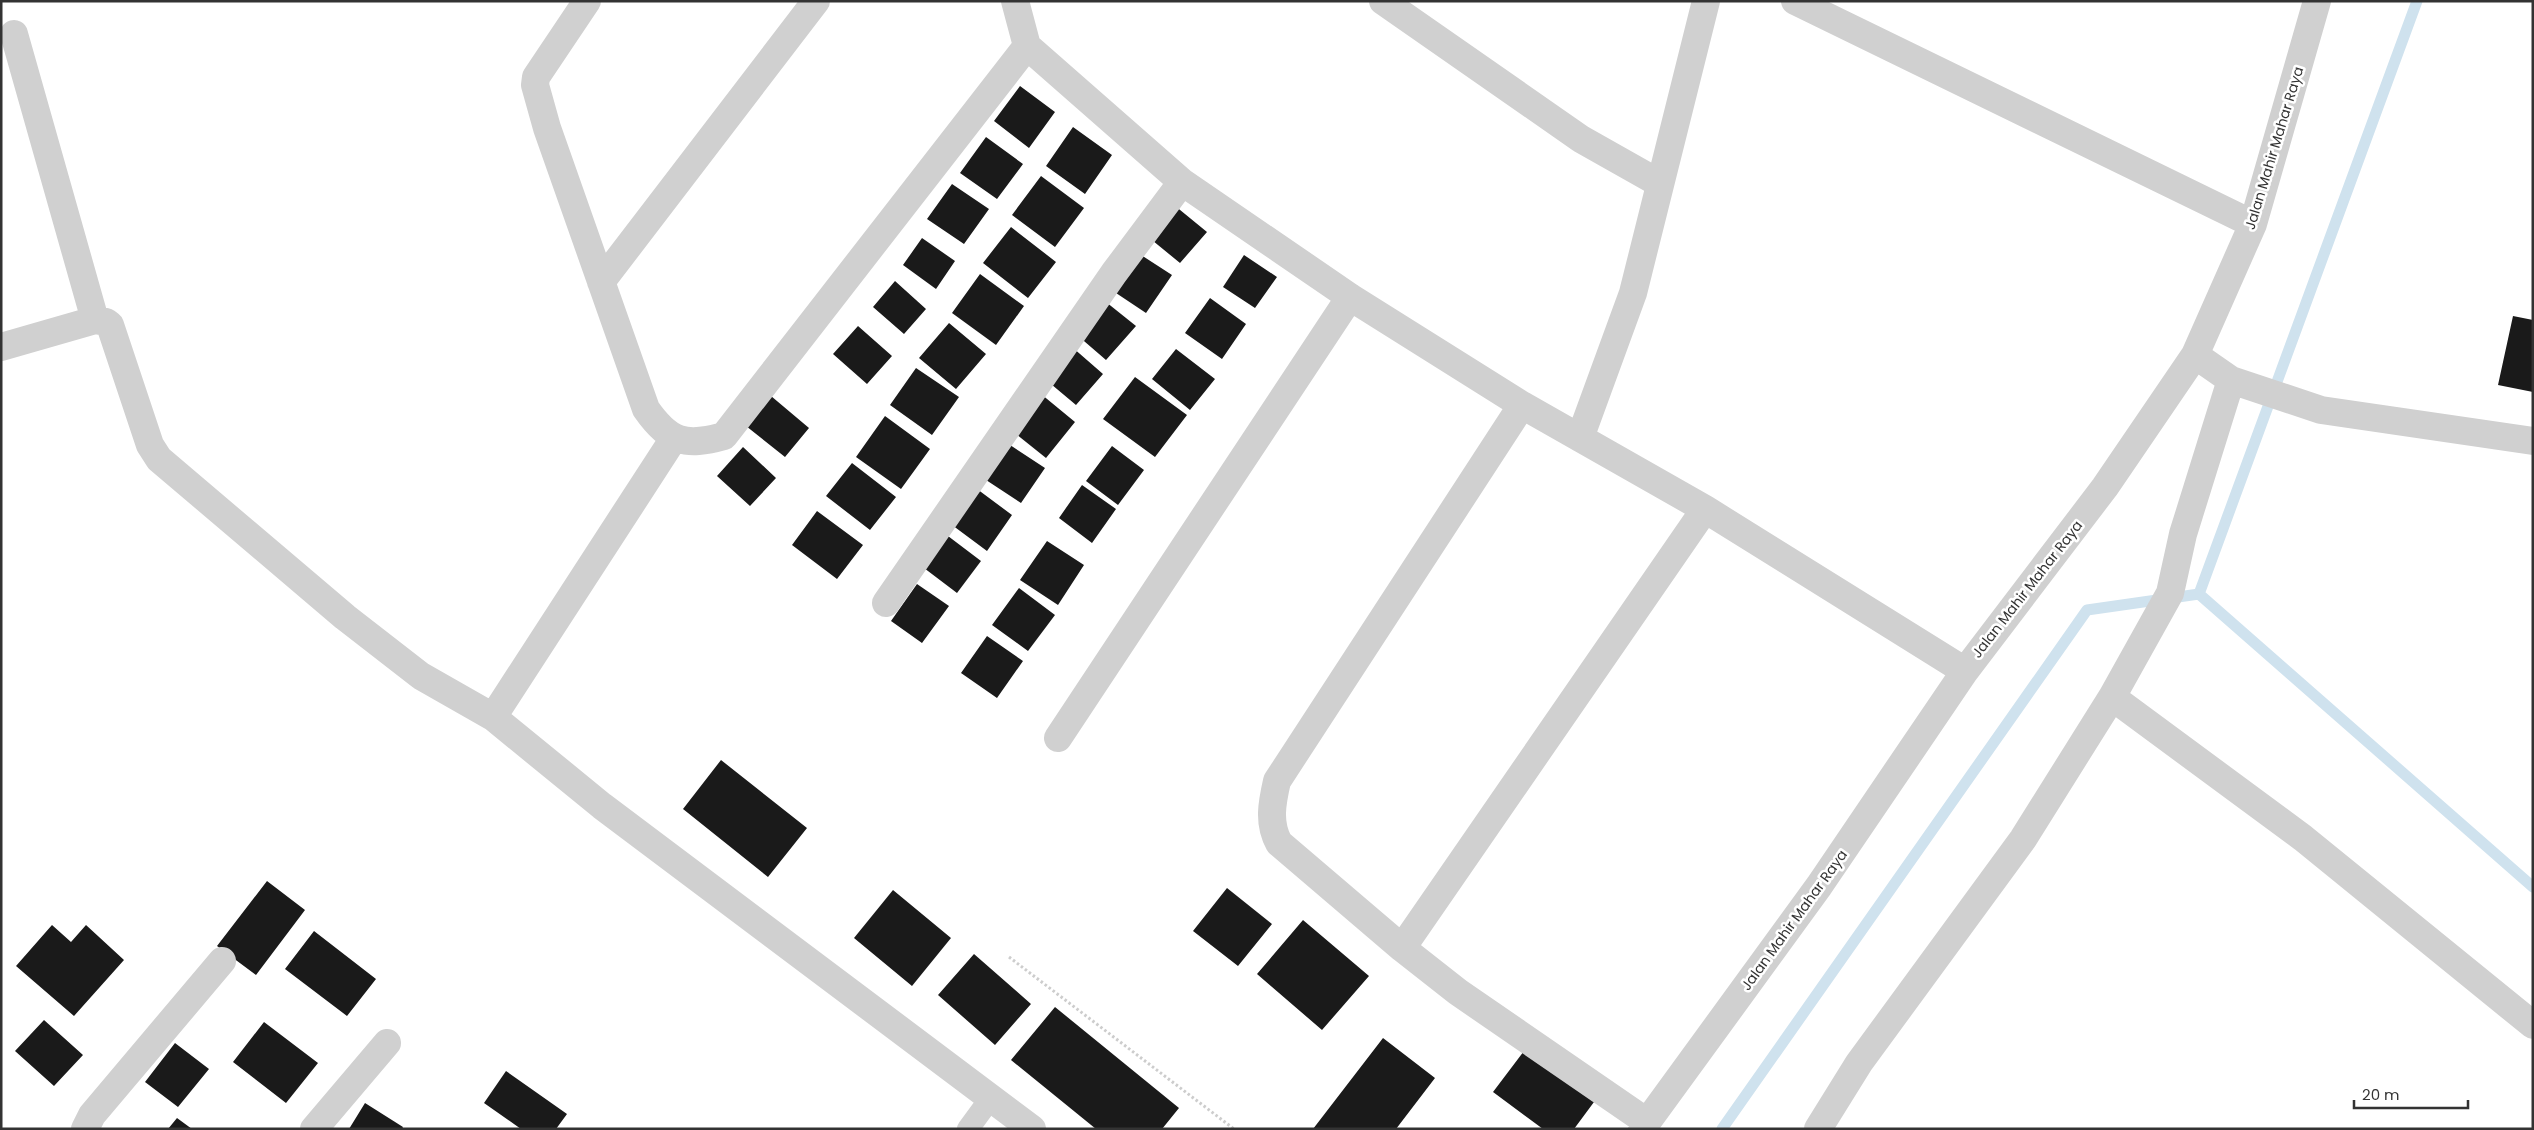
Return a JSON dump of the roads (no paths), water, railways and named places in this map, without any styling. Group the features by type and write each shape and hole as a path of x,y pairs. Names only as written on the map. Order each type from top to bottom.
{"street":[{"path":"588,1 539,70 535,85 547,128 646,409 659,428 674,438 688,442 705,441 724,436 1027,46"},
{"path":"601,282 816,1"},
{"path":"1015,1 1027,46 1182,182 1350,297 1522,405 1705,509 1964,671"},
{"path":"1383,1 1581,138 1659,183"},
{"path":"1580,438 1633,292 1706,1"},
{"path":"1795,1 2252,224"},
{"name":"Jalan Mahir Mahar Raya","path":"1644,1125 1819,886 1964,671 2105,487 2195,355 2252,224 2317,1"},
{"path":"14,34 96,320"},
{"path":"886,603 1114,273 1182,182"},
{"path":"1058,738 1350,297"},
{"path":"1,347 96,320 110,325 150,445 160,459 360,629 422,676 493,717 602,806 1032,1129"},
{"path":"2195,355 2231,380 2322,410 2533,441"},
{"path":"1818,1129 1860,1063 2023,839 2112,697 2170,593 2183,534 2231,380"},
{"path":"1522,405 1277,781 1271,822 1272,830 1279,843 1402,948 1458,992 1644,1125"},
{"path":"493,717 674,438"},
{"path":"1402,948 1705,509"},
{"path":"2112,697 2303,838 2533,1025"},
{"path":"85,1129 92,1115 222,961"},
{"path":"314,1129 387,1043"}],"lane":[{"path":"968,1129 990,1099"}],"waterway":[{"path":"2199,594 2417,1"},
{"path":"1722,1129 2087,610 2199,594 2533,887"}]}
